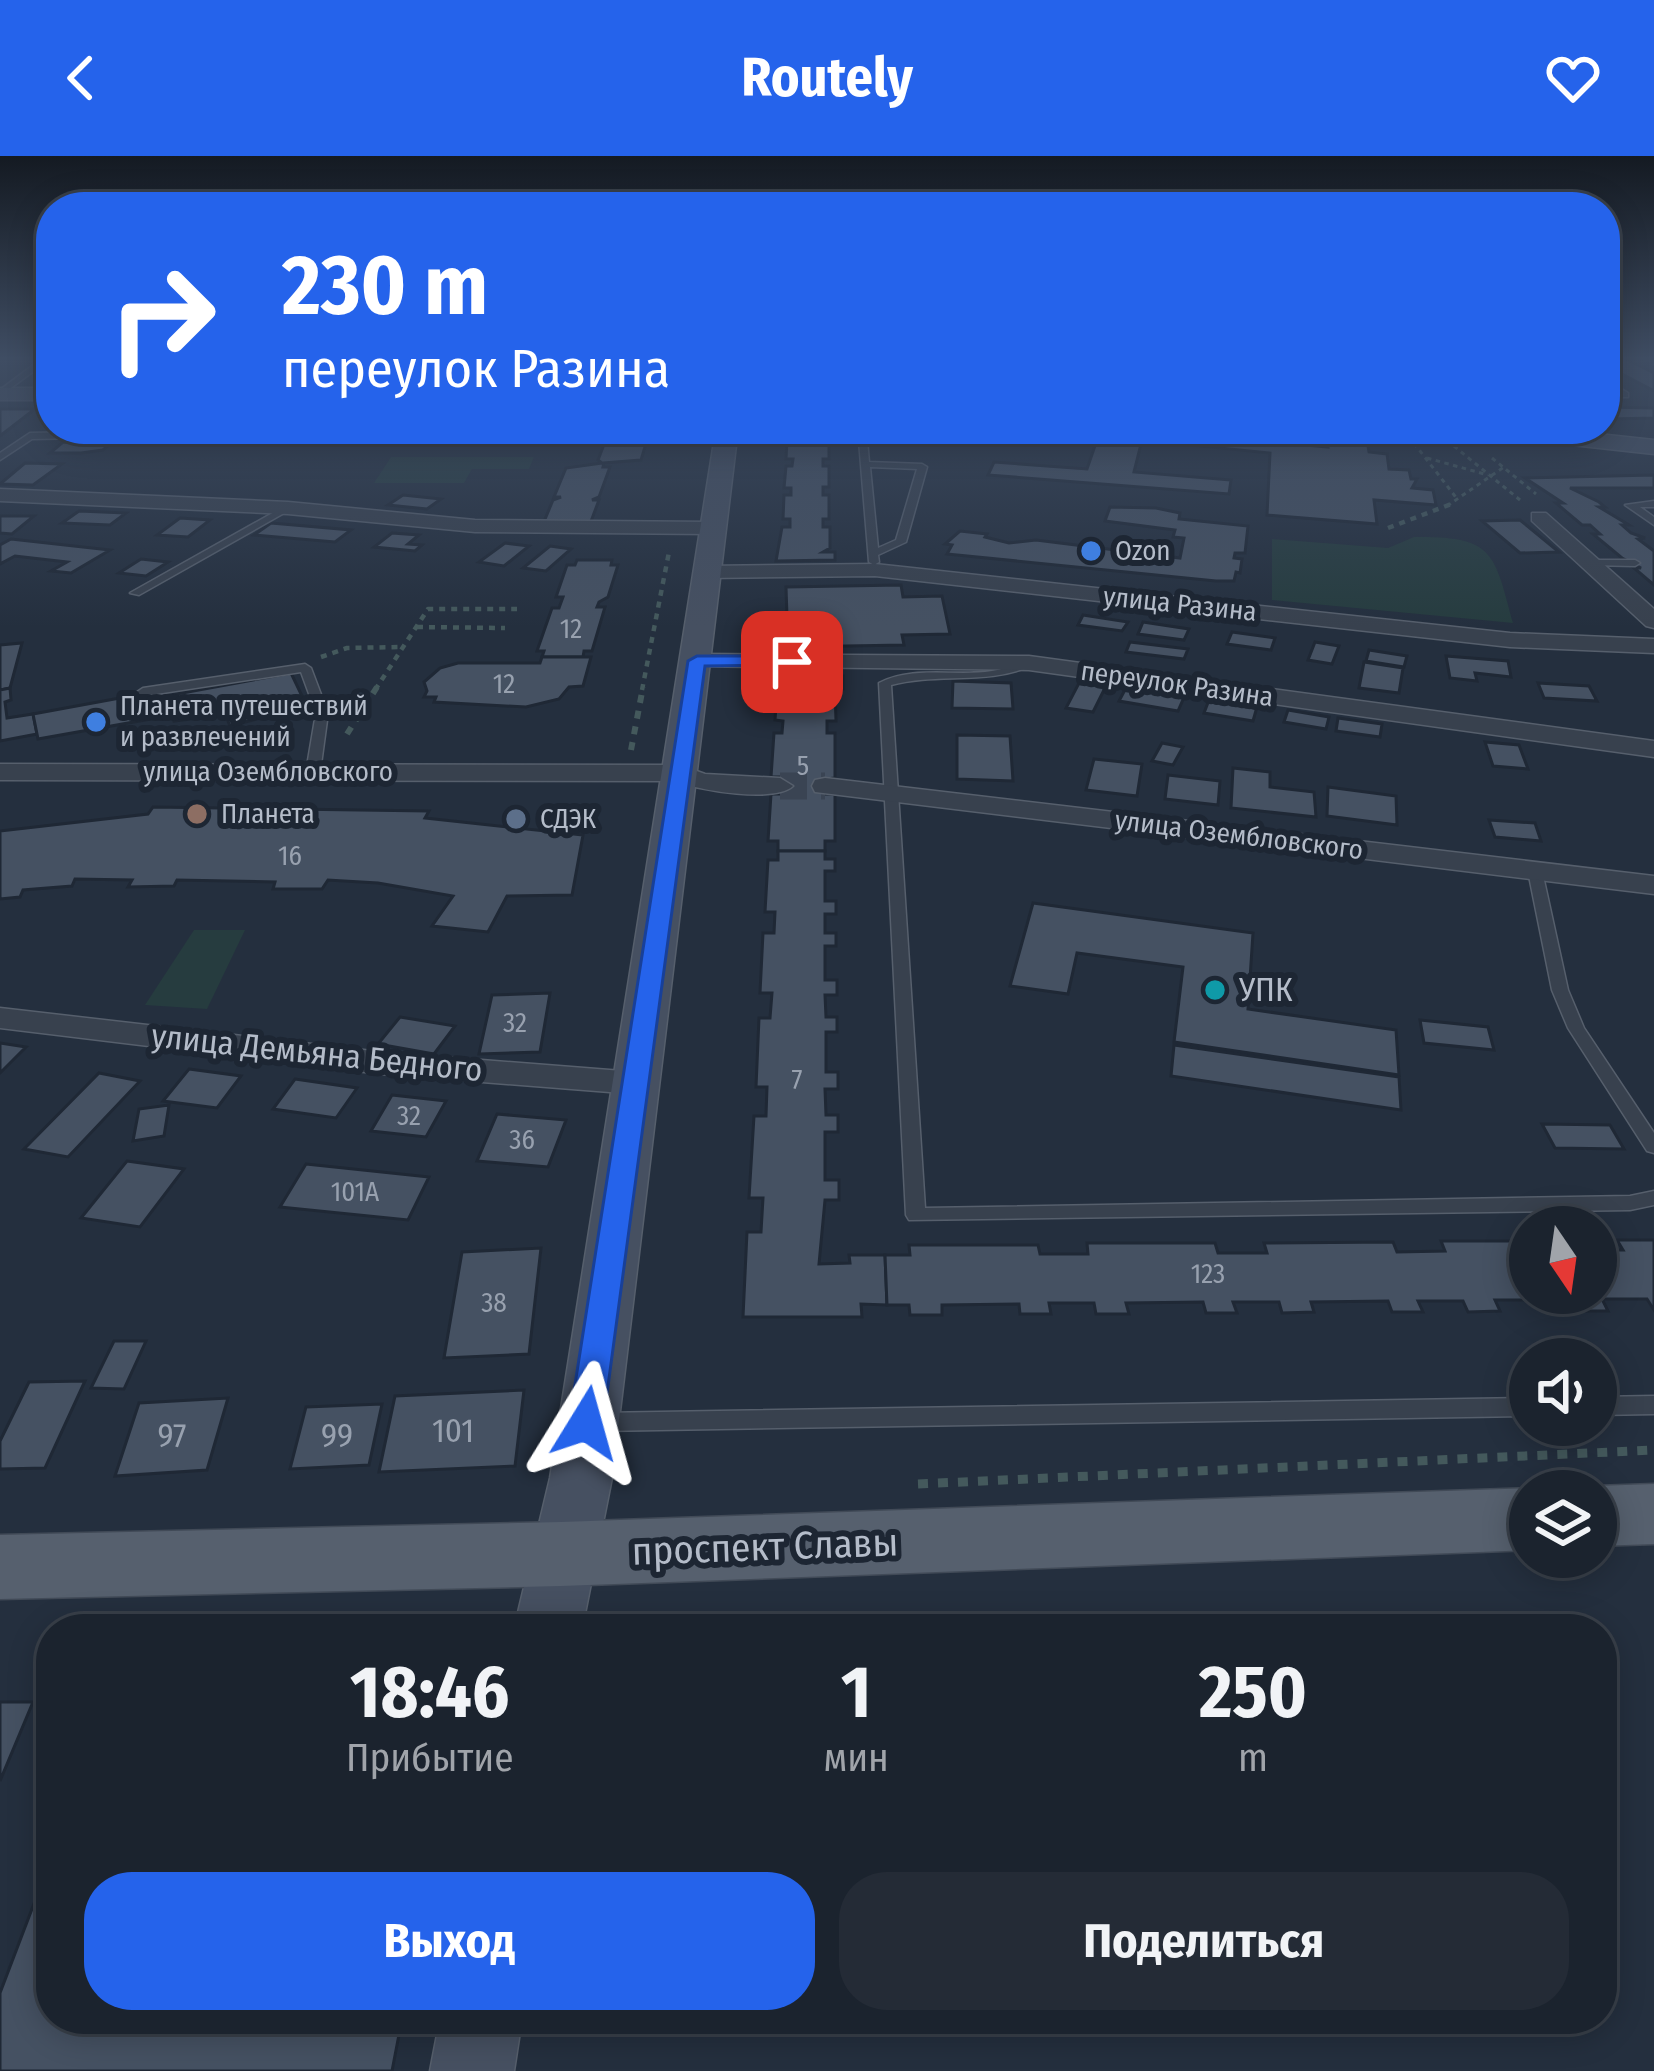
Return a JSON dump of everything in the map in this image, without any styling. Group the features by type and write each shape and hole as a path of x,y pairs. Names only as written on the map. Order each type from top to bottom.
{"main road":[{"path":"1617,1515 1654,1514"},
{"name":"проспект Славы","path":"0,1567 561,1554 1509,1520"}],"street":[{"path":"551,1614 581,1478 697,661 697,543 722,448"},
{"name":"улица Разина","path":"0,495 288,508 697,543 1510,640 1654,646"},
{"path":"1544,510 1654,621"},
{"name":"переулок Разина","path":"697,661 1029,663 1654,749"},
{"name":"улица Озембловского","path":"0,772 680,773 701,782 780,785"},
{"name":"улица Озембловского","path":"825,786 892,790 1654,885"},
{"name":"улица Демьяна Бедного","path":"0,1018 381,1064 635,1083"},
{"path":"472,2071 478,2034"}],"lane":[{"path":"864,448 865,464 874,561 902,542 922,467 865,464"},
{"path":"1654,504 1630,505 1654,522"},
{"path":"135,593 288,508"},
{"path":"1592,563 1635,563"},
{"path":"1029,663 1013,672 987,676 904,676 885,683 916,1215 1606,1204 1654,1198"},
{"path":"143,692 305,668 322,713 318,771"},
{"path":"1535,871 1559,990 1576,1028 1654,1147"},
{"path":"1617,1406 1654,1405"},
{"path":"586,1423 1509,1407"}],"path":[{"path":"1418,448 1458,500"},
{"path":"1457,448 1544,510"},
{"path":"1496,448 1504,467 1544,510"},
{"path":"1426,458 1493,477"},
{"path":"1388,528 1458,500 1504,467"},
{"path":"626,773 697,543"},
{"path":"318,771 428,609 518,609"},
{"path":"416,627 505,628"},
{"path":"292,668 346,648 402,647"},
{"path":"901,1485 1654,1450"}],"green space":[{"path":"391,457 534,457 529,469 472,469 464,483 374,483"},
{"path":"1414,537 1461,540 1486,553 1501,579 1513,623 1272,600 1272,539 1388,548"},
{"path":"194,930 245,930 207,1009 145,1005"}],"building":[{"path":"55,448 105,448 81,453 50,453"},
{"path":"602,448 645,448 641,460 604,463 603,467 610,467 599,497 592,500 599,500 590,524 543,524 553,500 561,497 554,497 566,468 602,463 598,460"},
{"path":"787,448 829,448 823,466 829,466 829,487 823,487 823,495 829,495 829,519 823,519 823,527 830,527 830,548 823,552 835,552 835,560 776,561 782,527 790,527 790,519 783,519 784,495 791,495 791,488 784,488 786,466 792,466 793,459 786,459"},
{"path":"1094,448 1140,448 1134,472 1231,480 1229,494 988,475 994,462 1087,469"},
{"path":"1224,448 1368,448 1387,454 1389,469 1409,470 1411,479 1417,479 1412,488 1433,490 1436,505 1374,500 1377,524 1267,515 1270,453"},
{"path":"25,463 62,464 33,485 0,484"},
{"path":"1654,475 1654,488 1570,488 1599,502 1605,507 1599,507 1629,525 1622,525 1631,533 1645,538 1638,539 1654,551 1654,585 1634,568 1641,568 1593,534 1600,534 1590,525 1582,525 1556,503 1563,503 1525,478"},
{"path":"403,495 441,499 427,509 388,505"},
{"path":"1110,507 1156,508 1180,513 1179,519 1248,526 1245,553 1235,553 1234,558 1242,559 1240,573 1236,572 1234,581 1216,581 947,554 952,545 945,544 960,531 1009,543 1036,540 1180,558 1184,538 1173,537 1175,530 1105,521"},
{"path":"79,511 126,513 110,525 62,523"},
{"path":"0,516 34,516 12,534 0,533"},
{"path":"180,518 210,520 188,537 157,535"},
{"path":"1520,520 1559,552 1520,553 1482,521"},
{"path":"271,523 351,530 335,542 254,535"},
{"path":"392,533 419,535 408,544 422,545 415,551 374,547"},
{"path":"11,539 110,550 71,573 51,571 67,562 15,556 0,564 0,545"},
{"path":"505,543 529,546 504,566 479,562"},
{"path":"550,546 571,549 546,571 523,568"},
{"path":"141,559 168,562 146,576 119,573"},
{"path":"577,560 612,560 611,565 618,565 608,597 597,607 605,607 592,651 584,651 583,657 542,657 544,651 537,651 552,608 559,608 563,597 556,597 567,565"},
{"path":"901,585 903,597 942,596 950,634 902,635 904,645 788,647 786,587"},
{"path":"1083,615 1128,622 1122,631 1078,625"},
{"path":"1143,622 1189,629 1184,640 1138,634"},
{"path":"1232,632 1275,638 1271,650 1227,644"},
{"path":"1130,642 1188,649 1184,659 1126,652"},
{"path":"1315,642 1339,646 1332,664 1308,660"},
{"path":"22,643 10,688 0,690 0,645"},
{"path":"1369,650 1407,656 1404,667 1366,661"},
{"path":"1446,656 1508,661 1511,677 1475,673 1477,681 1450,678"},
{"path":"542,657 591,657 583,686 569,687 559,699 526,707 434,702 436,697 424,697 424,682 440,668 458,663 540,663"},
{"path":"1364,662 1403,668 1399,693 1359,688"},
{"path":"291,673 302,696 265,700 213,716 174,721 166,696"},
{"path":"818,676 843,676 843,689 835,689 836,721 827,721 827,733 835,733 835,778 825,779 825,794 835,794 835,841 825,841 825,851 778,851 778,841 768,841 771,794 779,794 780,777 771,777 774,733 782,733 783,721 775,720 777,693 786,693 786,688 774,688 775,677 818,680"},
{"path":"953,681 1011,683 1013,709 952,708"},
{"path":"1079,683 1106,686 1093,712 1066,708"},
{"path":"1538,683 1589,686 1597,701 1544,698"},
{"path":"1127,686 1185,695 1178,711 1119,701"},
{"path":"10,688 7,718 33,714 37,734 0,741 0,690"},
{"path":"147,693 148,699 166,696 173,715 38,739 33,714"},
{"path":"285,696 302,696 306,706 230,726 225,713"},
{"path":"1209,700 1257,707 1253,721 1204,713"},
{"path":"1288,710 1329,717 1326,729 1284,722"},
{"path":"1338,718 1382,724 1380,737 1336,731"},
{"path":"957,735 1010,736 1013,781 957,779"},
{"path":"1485,742 1519,745 1528,769 1493,766"},
{"path":"1162,743 1183,747 1173,765 1152,761"},
{"path":"1094,759 1142,764 1137,796 1086,790"},
{"path":"1233,768 1270,772 1270,787 1314,792 1316,817 1231,808"},
{"path":"1168,775 1220,781 1218,805 1165,799"},
{"path":"1328,787 1396,796 1397,825 1327,816"},
{"path":"153,807 429,811 425,818 583,835 572,895 507,896 488,932 432,926 453,896 378,883 328,880 322,889 273,889 275,882 177,880 174,886 128,887 132,880 75,879 72,886 23,890 20,897 0,899 0,831 148,814"},
{"path":"1489,820 1535,823 1541,841 1495,837"},
{"path":"778,851 825,851 825,859 835,859 835,871 825,871 825,901 836,901 836,914 825,914 825,933 836,933 836,946 825,946 825,980 837,980 837,995 825,995 826,1017 837,1017 837,1032 826,1032 826,1072 838,1072 838,1089 825,1089 826,1115 838,1115 838,1132 825,1132 825,1180 839,1180 839,1200 825,1200 819,1264 850,1263 849,1255 885,1255 887,1305 861,1304 862,1317 743,1317 747,1232 761,1232 763,1198 749,1198 754,1116 766,1116 767,1087 756,1087 759,1018 770,1018 772,993 760,993 763,933 774,933 775,912 765,912 768,860 778,860"},
{"name":"УПК","path":"1033,903 1253,933 1248,1009 1396,1030 1399,1075 1174,1042 1183,967 1077,953 1068,994 1010,986"},
{"path":"550,993 540,1052 479,1054 492,995"},
{"path":"400,1017 455,1026 434,1054 378,1044"},
{"path":"1420,1020 1488,1027 1494,1050 1424,1043"},
{"path":"0,1043 26,1047 0,1073"},
{"name":"УПК","path":"1174,1045 1399,1077 1401,1110 1171,1076"},
{"path":"189,1069 241,1076 217,1108 163,1101"},
{"path":"99,1073 140,1081 68,1157 24,1149"},
{"path":"295,1079 357,1088 336,1118 273,1109"},
{"path":"392,1095 446,1101 426,1137 371,1131"},
{"path":"169,1105 164,1136 133,1141 139,1109"},
{"path":"497,1114 566,1120 548,1167 477,1161"},
{"path":"1542,1124 1610,1125 1624,1149 1555,1148"},
{"path":"127,1161 184,1169 140,1227 81,1218"},
{"path":"306,1164 429,1177 408,1220 280,1207"},
{"path":"1617,1240 1654,1240 1654,1310 1647,1299 1617,1299 1617,1250 1623,1250"},
{"path":"1441,1241 1509,1241 1509,1300 1495,1300 1500,1311 1468,1312 1463,1301 1418,1301 1423,1312 1392,1312 1388,1301 1311,1302 1314,1312 1282,1313 1279,1302 1233,1302 1237,1313 1206,1313 1203,1302 1126,1303 1129,1314 1096,1314 1094,1303 1049,1303 1051,1314 1020,1314 1019,1304 942,1305 942,1315 910,1315 909,1305 887,1305 885,1255 910,1255 909,1245 1038,1245 1040,1254 1088,1254 1087,1243 1215,1243 1218,1253 1267,1253 1264,1243 1393,1242 1397,1252 1445,1251"},
{"path":"541,1248 529,1354 444,1358 462,1252"},
{"path":"114,1341 146,1341 124,1389 91,1388"},
{"path":"85,1381 45,1468 0,1469 0,1441 29,1382"},
{"path":"524,1390 515,1466 379,1472 395,1396"},
{"path":"228,1398 207,1470 115,1476 139,1403"},
{"path":"382,1404 369,1465 290,1469 306,1407"},
{"path":"0,1702 33,1702 0,1781"},
{"path":"36,1898 36,2034 399,2034 392,2071 0,2071 0,1993"}],"tunnel":[{"path":"780,786 825,786"}],"place":[{"name":"Ozon","path":"1091,551"},
{"name":"Планета путешествий и развлечений","path":"96,722"},
{"name":"Планета","path":"197,814"},
{"name":"СДЭК","path":"516,819"},
{"name":"УПК","path":"1215,990"}],"route":[{"path":"586,1423 697,661 792,662"}]}
